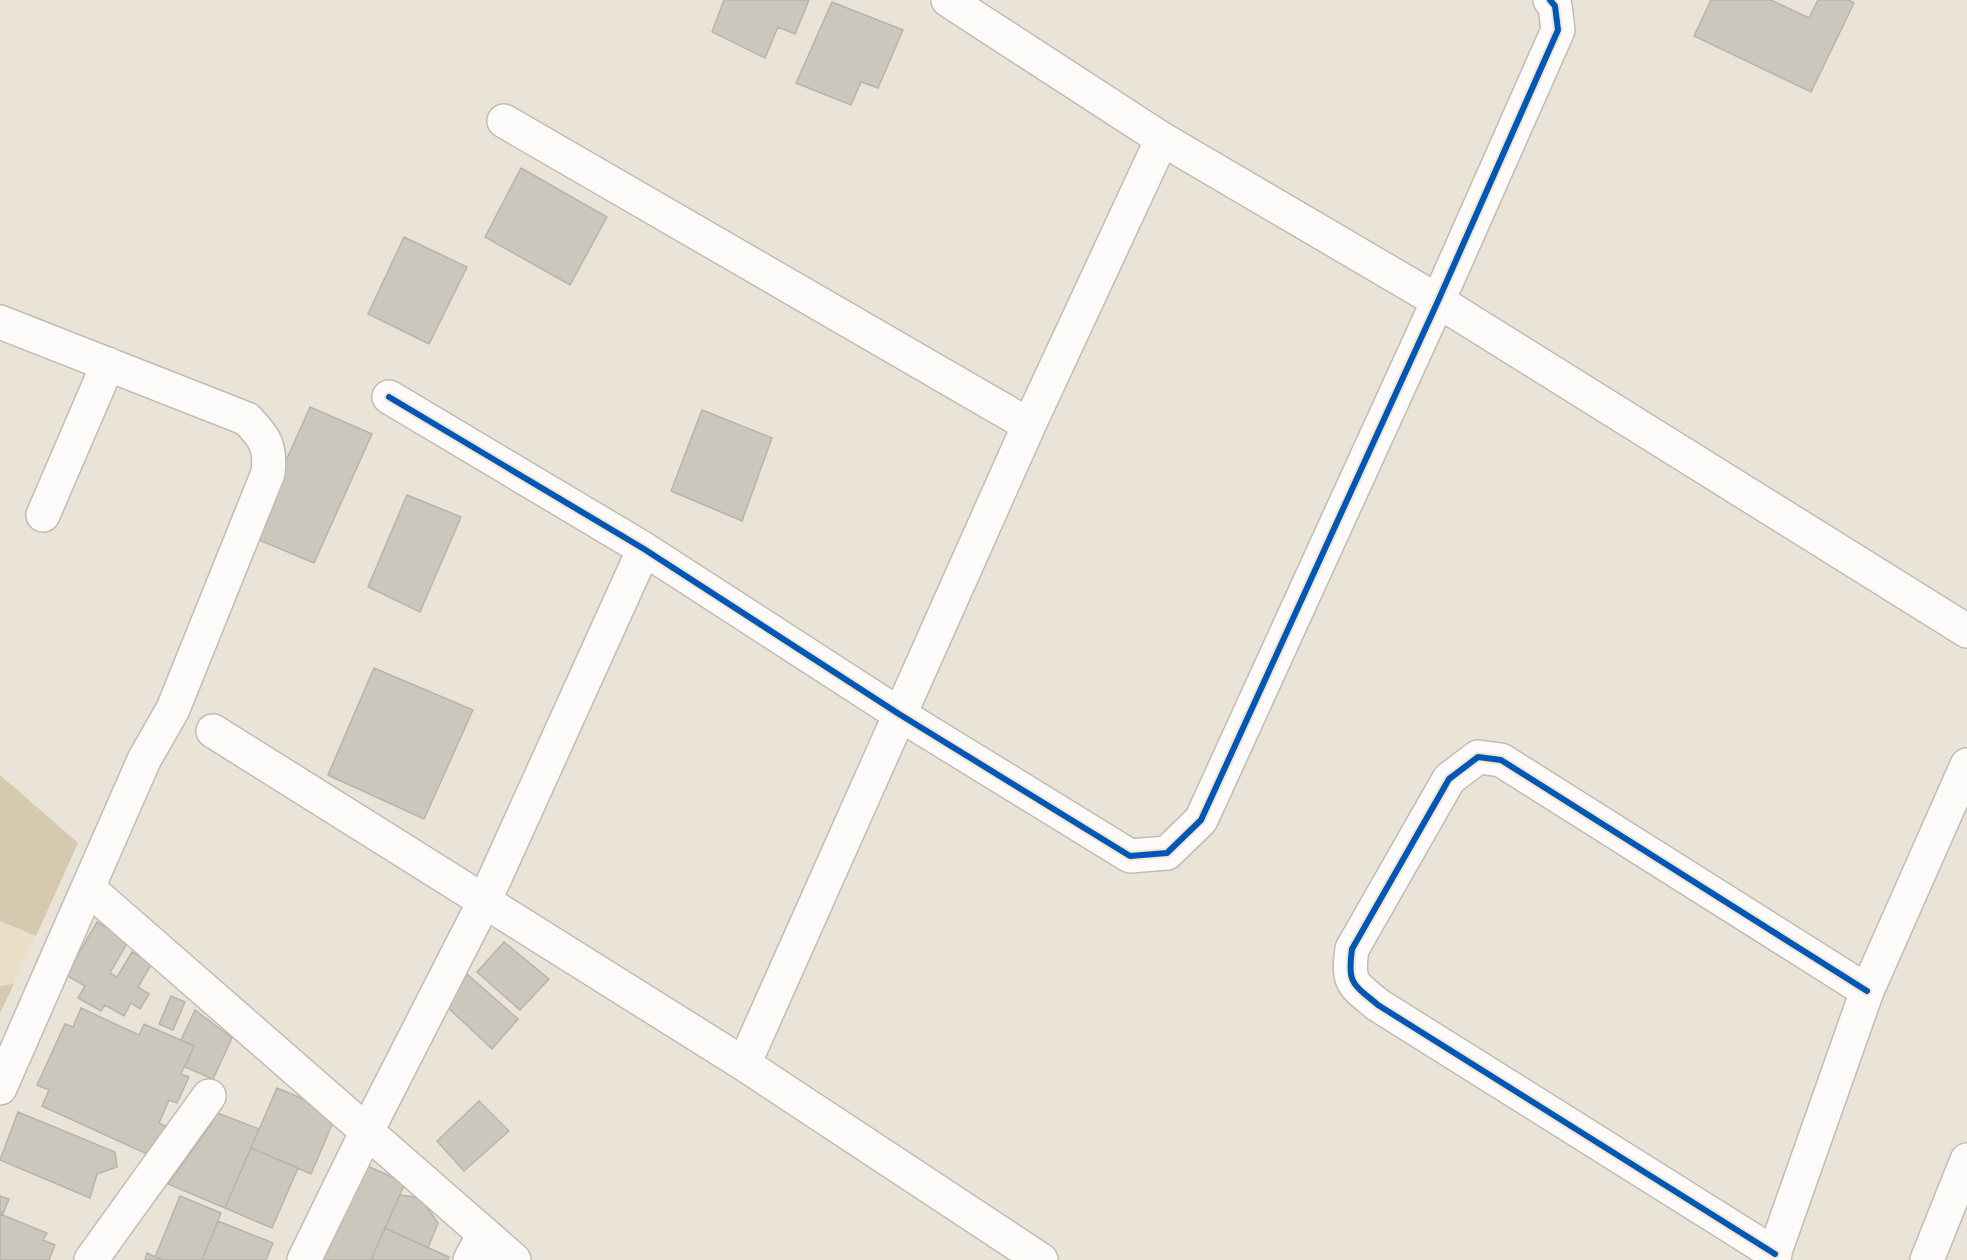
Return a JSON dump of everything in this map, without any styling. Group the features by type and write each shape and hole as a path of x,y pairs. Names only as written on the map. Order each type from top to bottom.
{"street":[{"path":"948,0 1162,139 1438,301 1967,631"},
{"path":"389,397 644,549 899,714 1130,856 1167,854 1201,820 1438,301 1558,30 1555,6 1550,0"},
{"path":"504,121 1029,425"},
{"path":"744,1064 1029,425 1162,139"},
{"path":"0,322 248,419 263,436 270,455 268,473 173,709 144,760 0,1088"},
{"path":"43,515 108,364"},
{"path":"304,1260 484,902 644,549"},
{"path":"213,731 744,1064 1041,1260"},
{"path":"1867,992 1502,760 1478,757 1449,779 1352,949 1349,970 1353,984 1378,1005 1774,1257 1867,992 1967,765"},
{"path":"88,888 367,1131 477,1247 514,1260"},
{"path":"90,1260 209,1096"},
{"path":"1927,1260 1967,1160"}],"shaded area":[{"path":"0,775 78,843 0,1013"},
{"path":"0,775 78,843 36,936 0,921"},
{"path":"14,984 0,1013 0,986"}],"building":[{"path":"724,0 809,0 795,34 778,27 765,58 712,32"},
{"path":"1711,0 1771,0 1809,18 1818,0 1849,0 1854,3 1811,92 1694,36"},
{"path":"832,2 903,30 878,88 861,82 851,105 796,83"},
{"path":"521,168 607,217 570,285 485,237"},
{"path":"404,237 467,267 429,344 368,314"},
{"path":"310,407 372,434 314,563 252,537"},
{"path":"702,410 772,438 742,521 671,491"},
{"path":"407,495 461,517 420,612 368,587"},
{"path":"374,668 473,710 424,819 328,775"},
{"path":"97,922 129,940 110,973 117,977 132,952 152,963 138,987 149,994 140,1009 131,1003 124,1016 105,1005 101,1011 78,998 85,986 66,975"},
{"path":"504,942 549,979 520,1010 477,972"},
{"path":"467,974 518,1019 492,1049 444,1004"},
{"path":"171,996 185,1002 173,1030 159,1024"},
{"path":"81,1008 139,1035 144,1024 194,1046 181,1074 189,1077 177,1103 169,1100 159,1123 172,1129 158,1159 42,1106 49,1090 37,1085 65,1024 73,1027"},
{"path":"195,1010 232,1038 213,1079 185,1067 194,1046 181,1040"},
{"path":"277,1088 337,1113 311,1174 251,1148"},
{"path":"479,1101 509,1131 464,1171 437,1141"},
{"path":"210,1110 259,1129 225,1208 168,1184 212,1123 205,1118"},
{"path":"18,1112 115,1152 117,1167 97,1174 90,1198 0,1160"},
{"path":"251,1148 298,1168 272,1228 225,1208"},
{"path":"363,1164 405,1183 371,1260 319,1260"},
{"path":"400,1195 420,1198 438,1223 428,1248 385,1228"},
{"path":"0,1196 9,1199 3,1214 0,1213"},
{"path":"180,1196 221,1213 202,1260 164,1260 155,1257"},
{"path":"0,1214 47,1233 43,1240 55,1245 49,1260 0,1260"},
{"path":"218,1221 273,1243 266,1260 202,1260"},
{"path":"385,1228 449,1257 448,1260 371,1260"},
{"path":"147,1253 155,1257 164,1260 145,1260"}],"cycle path":[{"path":"389,397 644,549 899,714 1130,856 1167,853 1201,820 1438,301 1558,30 1555,6 1550,0"},
{"path":"1775,1254 1378,1005 1357,987 1351,977 1352,949 1449,779 1478,757 1501,760 1867,991"}]}
